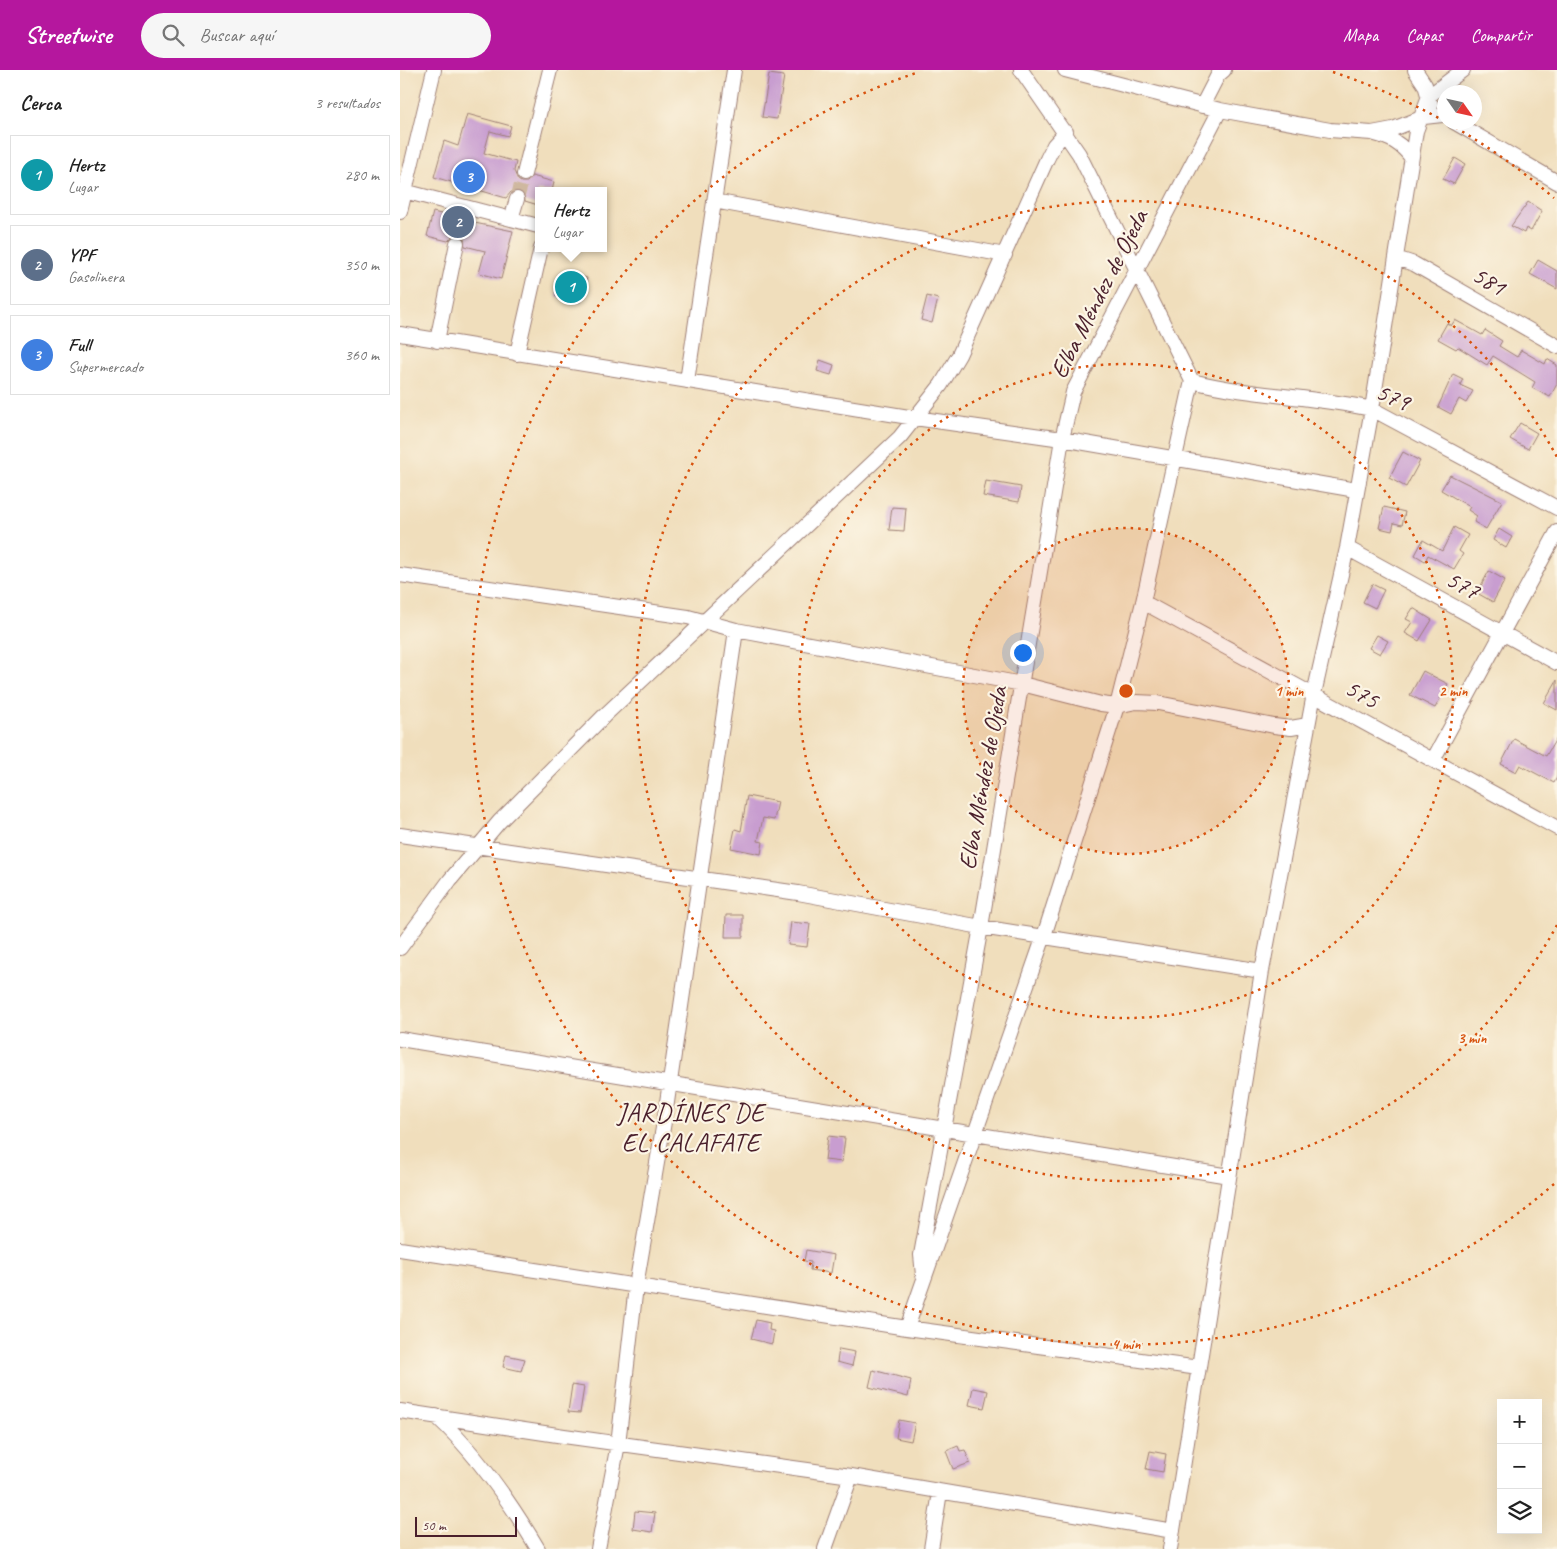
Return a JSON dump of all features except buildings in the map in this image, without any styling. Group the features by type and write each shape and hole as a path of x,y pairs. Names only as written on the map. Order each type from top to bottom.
{"street":[{"path":"400,212 402,191 434,70"},
{"path":"524,174 550,70"},
{"path":"687,381 734,70"},
{"path":"908,1328 923,1279 1044,936 1117,706 1176,460 1192,381 1094,183 1066,132 1021,70"},
{"path":"1065,70 1220,110 1330,130 1372,133 1388,138 1402,146 1411,157"},
{"path":"1415,70 1425,85 1431,106 1437,110"},
{"path":"1170,1549 1262,972 1314,694 1347,548 1372,409 1411,157 1419,119 1429,96 1463,70"},
{"path":"1202,106 1219,72"},
{"name":"Elba Méndez de Ojeda","path":"923,1279 921,1255 981,927 1062,439 1078,379 1137,271 1220,110"},
{"path":"1372,133 1393,129 1419,119 1437,118"},
{"path":"1468,130 1557,182"},
{"path":"400,948 450,880 499,822 604,716 881,456 915,418 941,385 959,354 1047,159 1054,145 1066,132"},
{"path":"402,191 463,213 512,219 535,225"},
{"path":"512,219 517,199"},
{"path":"714,201 1005,255"},
{"path":"437,341 457,244"},
{"path":"517,354 540,252"},
{"name":"581","path":"1396,258 1414,264 1557,346"},
{"path":"400,334 915,418 1062,439 1356,490"},
{"name":"579","path":"1192,381 1222,388 1343,403 1372,409 1557,508"},
{"path":"1433,760 1557,532"},
{"name":"577","path":"1347,548 1557,663"},
{"path":"400,575 705,621 736,630 1022,684 1101,704 1117,706 1136,702 1158,703 1274,726 1291,728 1308,725"},
{"name":"575","path":"1143,602 1557,828"},
{"path":"598,1549 618,1444 636,1286 736,630"},
{"path":"400,835 477,848 798,894 981,927 1262,972"},
{"path":"400,1039 1229,1176"},
{"path":"400,1248 908,1328 1199,1368"},
{"path":"400,1411 618,1444 851,1476 1173,1530"},
{"path":"436,1416 460,1439 484,1468 538,1549"},
{"path":"825,1549 851,1476"},
{"path":"931,1549 940,1492"}],"tunnel":[{"path":"517,199 524,174"},
{"path":"457,243 462,219"}],"place":[{"name":"Full","path":"469,177"},
{"name":"YPF","path":"458,222"},
{"name":"Hertz","path":"571,287"}],"district":[{"name":"JARDÍNES DE EL CALAFATE","path":"691,1127"}]}
